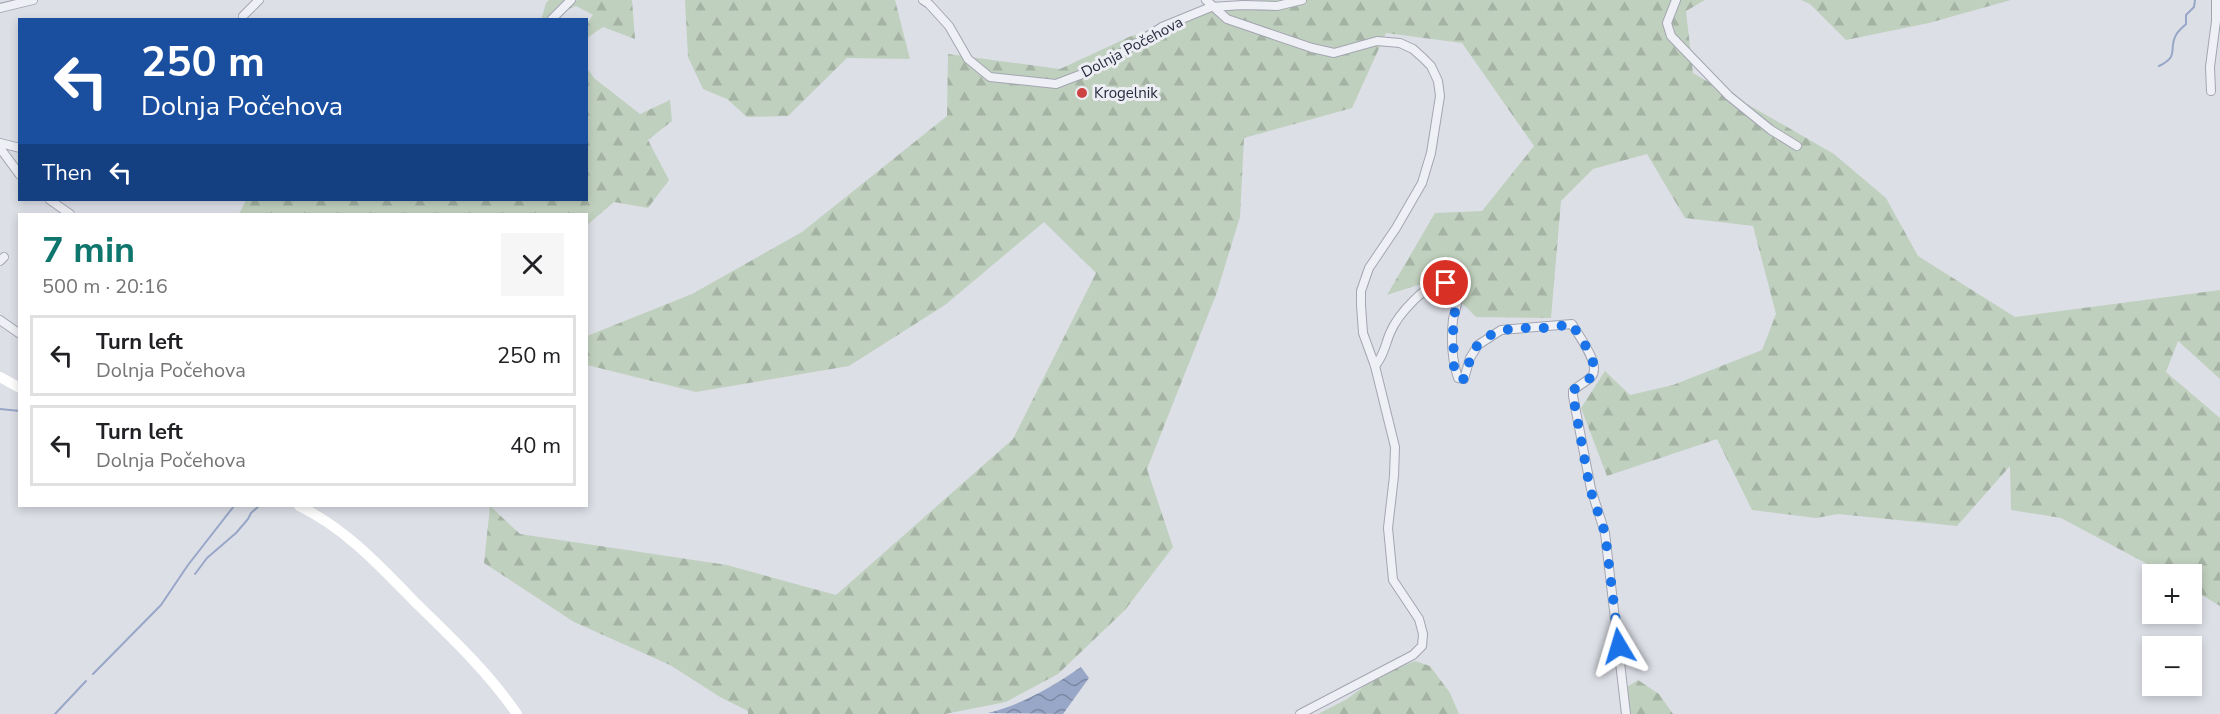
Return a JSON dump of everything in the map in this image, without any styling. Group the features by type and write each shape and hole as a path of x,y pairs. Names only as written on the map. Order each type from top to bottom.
{"main road":[{"path":"0,377 18,387"},
{"path":"301,507 340,531 369,556 474,660 517,714"}],"street":[{"path":"0,8 33,0"},
{"path":"243,16 259,0"},
{"path":"552,18 571,0"},
{"name":"Dolnja Počehova","path":"923,0 949,26 968,59 990,77 1056,84 1098,68 1162,27 1211,7 1277,6 1302,0"},
{"path":"1206,0 1211,7 1227,19 1312,48 1334,53 1377,41 1400,44 1413,49 1431,66 1438,81 1440,96 1431,153 1422,183 1369,268 1362,291 1362,326 1375,366 1395,447 1388,528 1393,580 1419,619 1423,634 1422,646 1413,655 1300,714"},
{"path":"1676,0 1667,23 1671,36 1729,96 1771,130 1797,146"},
{"path":"2211,91 2210,67 2216,21 2216,0"},
{"path":"0,143 18,148"},
{"path":"0,148 18,172"},
{"path":"51,201 69,213"},
{"path":"1375,366 1399,318 1417,297 1436,285 1446,283 1457,290 1453,341 1454,368 1458,378 1464,379 1470,358 1478,345 1501,330 1572,324 1594,362 1592,376 1573,391 1573,396 1590,489 1605,533 1626,714"},
{"path":"1,323 16,329"}],"green space":[{"path":"549,0 632,0 635,39 603,27 588,37 588,22 593,15 576,6 542,18"},
{"path":"685,0 895,0 910,59 847,58 788,116 747,117 727,99 703,89 688,57"},
{"path":"1265,0 1705,0 1686,11 1693,73 1834,154 1886,198 1918,256 2015,317 2220,290 2220,379 2178,341 2166,372 2220,418 2220,606 2202,595 2202,564 2147,564 2061,518 2011,510 2010,466 1957,526 1838,514 1816,518 1752,510 1717,439 1607,476 1581,408 1605,371 1630,395 1673,385 1762,350 1776,314 1753,226 1685,218 1647,154 1593,169 1561,201 1551,318 1476,317 1446,287 1418,285 1387,295 1435,213 1482,211 1534,146 1462,43 1386,33 1352,108 1244,138 1240,217 1216,295 1147,469 1173,547 1125,610 1058,674 1006,702 945,714 748,714 748,711 720,697 670,665 574,622 484,563 491,507 520,534 727,565 836,595 1013,439 1096,273 1044,222 945,305 849,366 696,392 588,365 588,336 692,294 802,232 947,116 948,54 1060,69 1129,37 1227,3"},
{"path":"1801,0 2011,0 1929,23 1846,40 1810,4"},
{"path":"588,69 594,78 640,114 670,100 672,121 648,140 669,180 648,208 614,202 588,224 588,213 240,213 246,201 588,201"},
{"path":"1415,661 1430,666 1450,693 1459,714 1318,714 1347,699 1378,676"},
{"path":"1638,680 1659,694 1673,714 1630,714 1627,687"}],"water":[{"path":"1081,667 1089,678 1063,714 988,713 1037,694"}],"waterway":[{"path":"2159,66 2169,59 2174,40 2186,24 2186,15 2194,7 2195,0"},
{"path":"0,409 18,411"},
{"path":"93,674 161,605 188,565 233,507"},
{"path":"195,574 207,558 236,533 258,507"},
{"path":"55,714 86,681"}],"place":[{"name":"Krogelnik","path":"1082,93"}],"route":[{"path":"1446,283 1454,286 1458,296 1453,322 1453,351 1454,368 1458,378 1464,379 1470,358 1478,345 1501,330 1512,328 1542,328 1572,324 1594,362 1592,376 1573,391 1573,396 1590,489 1605,533 1619,646"}]}
